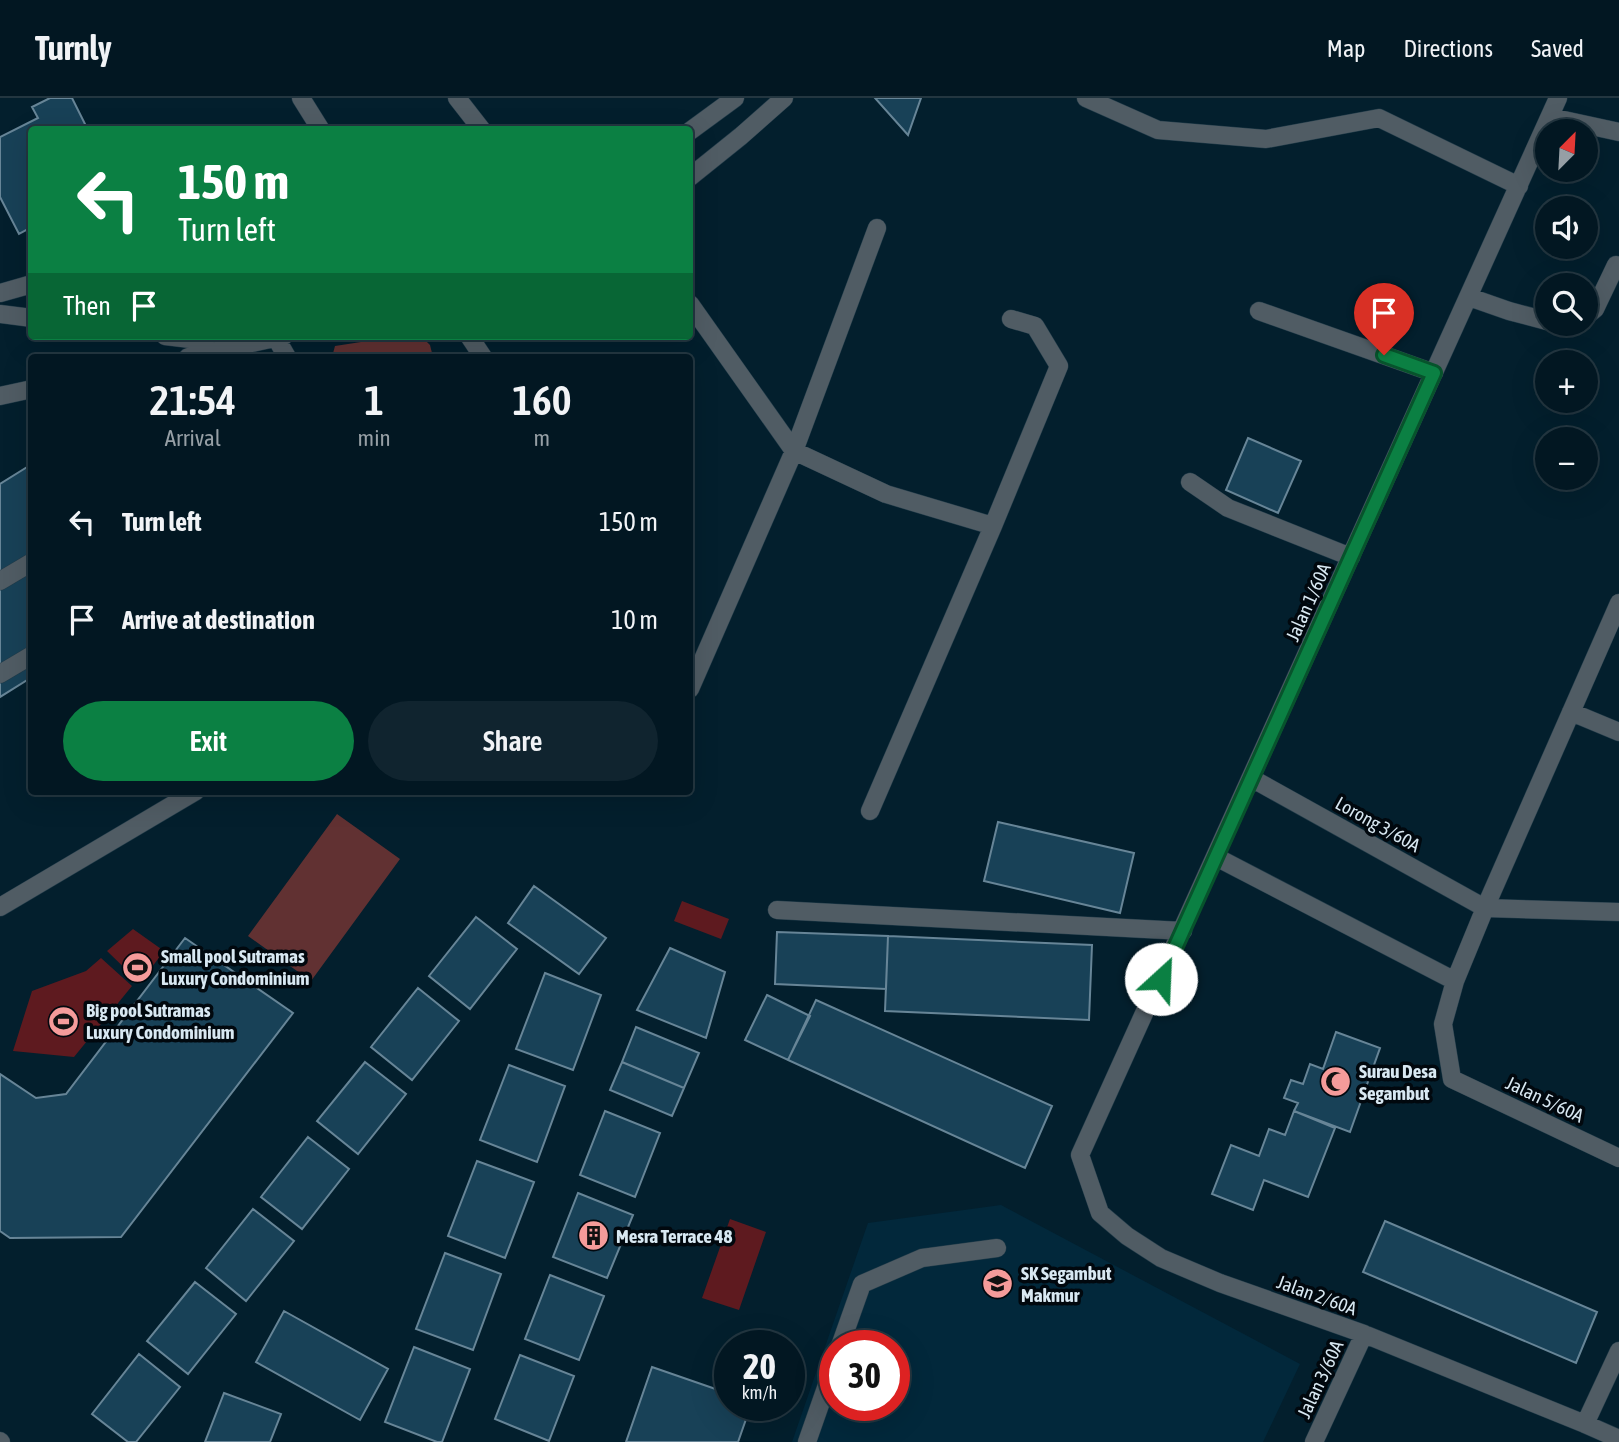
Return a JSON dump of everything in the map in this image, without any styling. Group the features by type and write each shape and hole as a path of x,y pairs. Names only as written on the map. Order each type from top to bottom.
{"street":[{"path":"301,98 318,126"},
{"path":"457,98 479,126"},
{"path":"693,128 734,98"},
{"path":"693,175 784,98"},
{"path":"1086,98 1158,130 1266,139 1379,118 1519,186"},
{"name":"Jalan 1/60A","path":"1095,1123 1558,98"},
{"path":"1550,117 1619,132"},
{"path":"693,682 794,452 877,228"},
{"path":"1598,303 1616,265"},
{"path":"0,293 28,285"},
{"path":"1469,297 1535,318"},
{"path":"693,308 794,452 886,494 993,526"},
{"path":"1259,311 1434,373"},
{"path":"0,314 28,318"},
{"path":"870,811 1059,366 1035,326 1011,319"},
{"path":"190,340 214,354 268,340"},
{"path":"0,396 28,390"},
{"path":"1190,482 1228,508 1351,558"},
{"path":"0,581 28,564"},
{"path":"1216,857 1455,981 1571,712 1614,624 1619,603"},
{"path":"5,667 28,657"},
{"path":"1571,712 1619,732"},
{"name":"Lorong 3/60A","path":"1251,778 1485,908"},
{"path":"0,907 189,795"},
{"path":"1485,908 1619,912"},
{"path":"777,910 1182,931"},
{"name":"Jalan 5/60A","path":"1455,981 1443,1024 1452,1079 1618,1155"},
{"name":"Jalan 2/60A","path":"1095,1123 1080,1155 1100,1213 1127,1236 1161,1258 1208,1278 1364,1334 1618,1440"},
{"path":"846,1330 862,1283 922,1258 997,1248"},
{"name":"Jalan 3/60A","path":"1314,1442 1364,1334"},
{"path":"1585,1424 1619,1351"},
{"path":"807,1442 819,1408"}],"shaded area":[{"path":"374,340 425,340 430,345 432,354 333,354 335,346"},
{"path":"337,814 400,859 311,981 248,936"},
{"path":"682,901 729,919 721,939 674,921"},
{"name":"Small pool Sutramas Luxury Condominium","path":"133,929 164,951 140,983 107,951"},
{"name":"Big pool Sutramas Luxury Condominium","path":"101,958 132,986 74,1057 13,1051 32,991 86,971"},
{"name":"SK Segambut Makmur","path":"1001,1205 1300,1364 1263,1442 792,1442 799,1421 805,1421 805,1405 819,1364 819,1421 910,1421 910,1330 831,1330 868,1223"},
{"path":"730,1219 766,1232 739,1310 702,1298"}],"building":[{"path":"50,98 72,98 86,126 28,126 28,229 19,234 0,197 0,137 38,118 32,107"},
{"path":"875,98 921,98 908,135"},
{"path":"1248,438 1301,461 1278,513 1226,490"},
{"path":"28,466 28,680 0,697 0,484"},
{"path":"998,822 1134,853 1120,913 984,881"},
{"path":"534,886 606,938 579,974 508,923"},
{"path":"476,917 517,949 470,1009 429,976"},
{"path":"777,932 888,936 886,989 775,984"},
{"path":"888,936 1092,945 1089,1020 885,1011"},
{"path":"185,938 293,1013 121,1237 10,1238 0,1231 0,1074 36,1098 66,1094"},
{"path":"670,948 725,972 706,1038 637,1010"},
{"path":"545,973 601,995 573,1070 516,1049"},
{"path":"418,988 459,1021 412,1080 371,1047"},
{"path":"767,995 810,1016 788,1060 745,1040"},
{"path":"816,1000 1052,1106 1025,1168 788,1060"},
{"path":"636,1027 699,1053 684,1088 622,1062"},
{"name":"Surau Desa Segambut","path":"1336,1032 1380,1048 1350,1132 1294,1111 1298,1103 1284,1098 1291,1080 1303,1084 1310,1064 1323,1069"},
{"path":"365,1062 406,1094 358,1154 317,1121"},
{"path":"622,1062 684,1088 672,1116 610,1090"},
{"path":"509,1065 565,1086 537,1162 480,1140"},
{"path":"605,1111 660,1133 635,1197 580,1175"},
{"path":"1294,1111 1335,1128 1308,1197 1264,1180 1253,1210 1212,1194 1231,1145 1259,1156 1269,1129 1285,1135"},
{"path":"308,1137 349,1169 302,1229 261,1197"},
{"path":"477,1161 534,1182 505,1258 448,1236"},
{"name":"Mesra Terrace 48","path":"578,1193 633,1215 607,1278 553,1257"},
{"path":"253,1209 294,1241 246,1301 206,1268"},
{"path":"1385,1221 1597,1312 1576,1363 1363,1272"},
{"path":"445,1253 501,1274 473,1350 416,1329"},
{"path":"550,1275 604,1296 579,1360 525,1339"},
{"path":"195,1282 236,1314 188,1374 147,1341"},
{"path":"284,1311 388,1369 360,1420 256,1362"},
{"path":"414,1347 470,1369 442,1442 385,1422"},
{"path":"139,1354 180,1387 136,1442 128,1442 92,1414"},
{"path":"520,1355 574,1376 549,1441 495,1419"},
{"path":"652,1367 714,1388 714,1421 745,1421 738,1442 626,1442"},
{"path":"224,1393 281,1414 270,1442 205,1442"}],"place":[{"name":"Small pool Sutramas Luxury Condominium","path":"138,967"},
{"name":"Big pool Sutramas Luxury Condominium","path":"63,1021"},
{"name":"Surau Desa Segambut","path":"1336,1082"},
{"name":"Mesra Terrace 48","path":"593,1236"},
{"name":"SK Segambut Makmur","path":"998,1284"}],"route":[{"path":"1161,979 1434,373 1384,355"}]}
